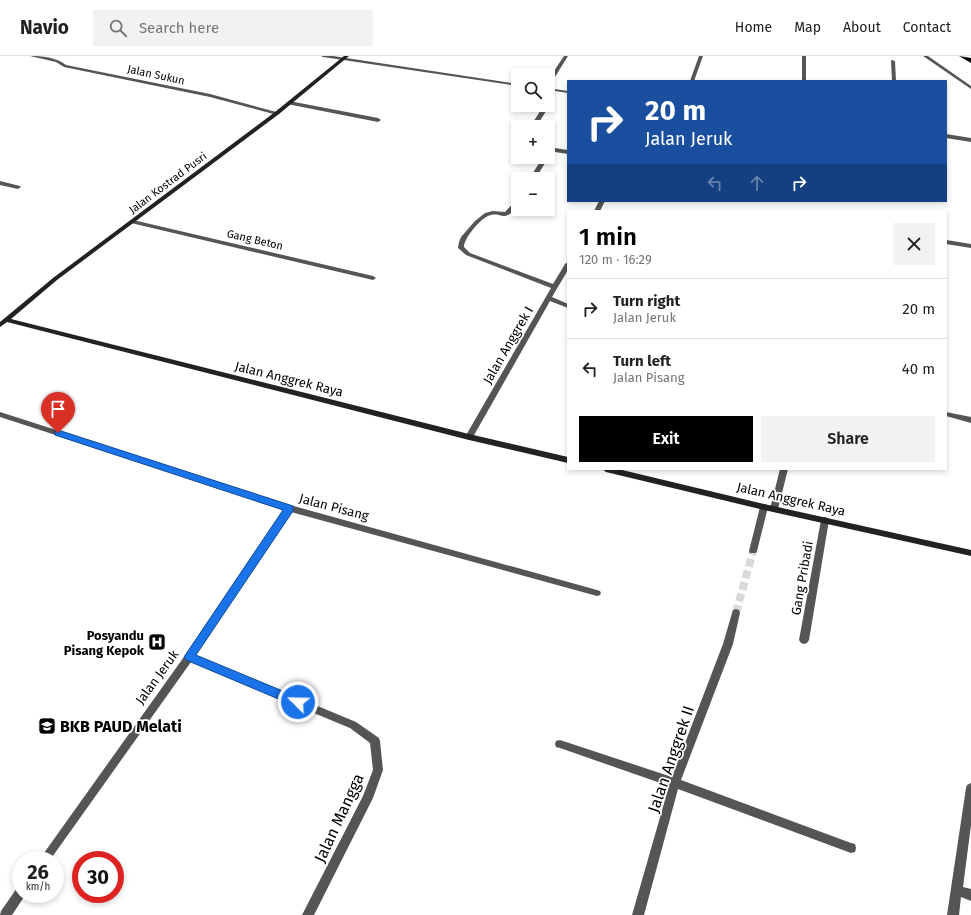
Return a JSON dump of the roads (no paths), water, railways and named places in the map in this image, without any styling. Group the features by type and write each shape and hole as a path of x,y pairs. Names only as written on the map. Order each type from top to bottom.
{"highway":[{"path":"963,56 971,61"}],"street":[{"name":"Jalan Sukun","path":"32,56 58,61 64,66 210,96 277,113"},
{"path":"324,56 511,84"},
{"path":"555,73 566,56"},
{"path":"692,80 701,56"},
{"path":"804,56 804,80"},
{"path":"925,56 971,88"},
{"name":"Jalan Kostrad Pusri","path":"2,321 55,279 277,113 345,58"},
{"path":"893,61 894,80"},
{"path":"556,91 567,92"},
{"path":"289,103 378,120"},
{"path":"947,136 971,140"},
{"path":"555,151 567,152"},
{"path":"0,183 18,187"},
{"path":"511,211 507,214 487,214 482,217 462,242 461,248 468,254 555,287"},
{"name":"Gang Beton","path":"133,222 373,278"},
{"path":"947,242 971,246"},
{"name":"Jalan Anggrek I","path":"469,437 567,266"},
{"path":"549,298 567,306"},
{"name":"Jalan Anggrek Raya","path":"2,321 469,437 567,460"},
{"name":"Jalan Pisang","path":"0,414 289,508 597,592"},
{"path":"947,414 971,420"},
{"name":"Jalan Anggrek Raya","path":"610,470 764,507 971,553"},
{"path":"774,509 784,470"},
{"path":"753,551 764,507"},
{"name":"Jalan Jeruk","path":"50,851 189,657 289,508"},
{"name":"Gang Pribadi","path":"804,640 825,520"},
{"name":"Jalan Anggrek II","path":"638,915 675,783 728,644 736,614"},
{"name":"Jalan Mangga","path":"189,657 353,725 375,742 378,770 368,798 308,915"},
{"path":"560,744 675,783 851,848"},
{"path":"953,915 971,788"},
{"path":"956,890 971,895"},
{"path":"5,915 13,903"}],"tunnel":[{"path":"736,613 753,551"}],"place":[{"name":"Posyandu Pisang Kepok","path":"157,642"},
{"name":"BKB PAUD Melati","path":"47,726"}]}
